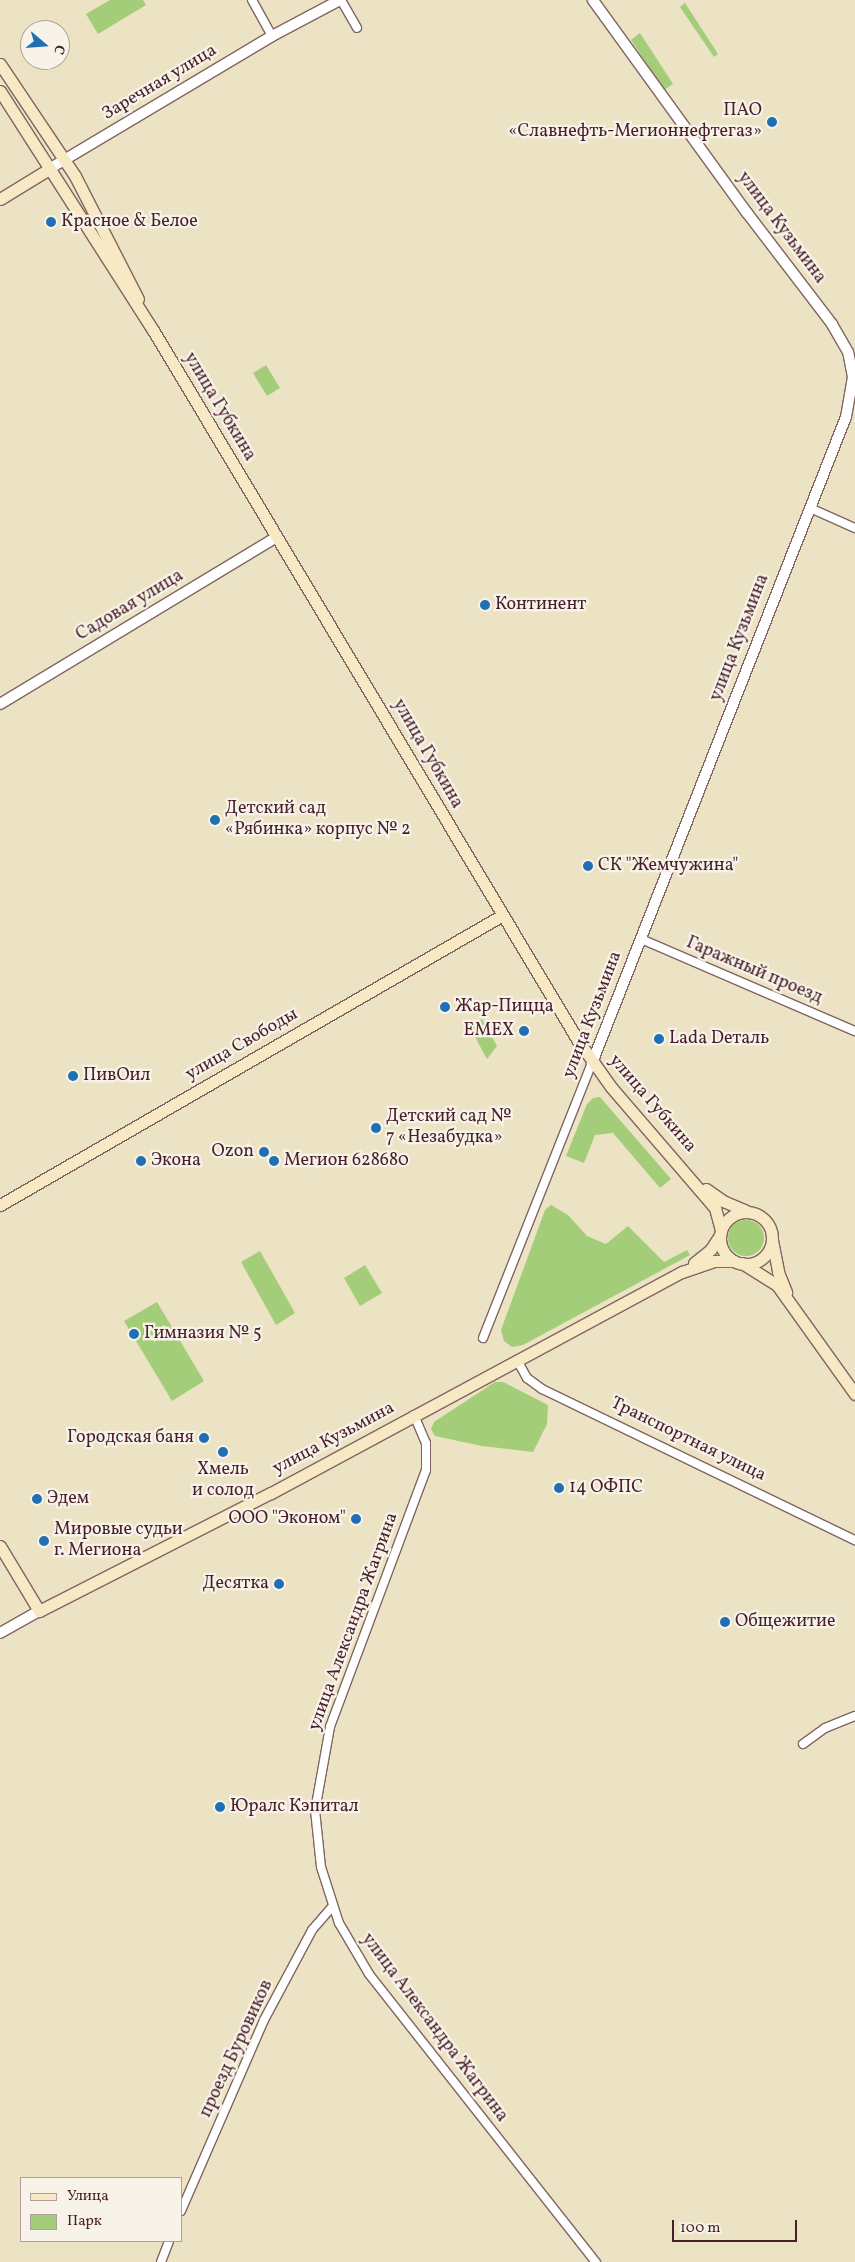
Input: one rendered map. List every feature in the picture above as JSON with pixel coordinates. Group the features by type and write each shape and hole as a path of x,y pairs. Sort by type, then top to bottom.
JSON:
{"main road":[{"name":"улица Губкина","path":"0,64 66,160 153,330"},
{"name":"улица Губкина","path":"0,91 153,330 501,916 592,1063 695,1180"},
{"name":"Заречная улица","path":"0,199 49,170"},
{"name":"улица Свободы","path":"0,1205 501,916"},
{"path":"695,1180 723,1201 765,1220 771,1234 778,1272 789,1300"},
{"path":"695,1180 715,1208 723,1250 738,1262 767,1277 789,1300 855,1394"},
{"path":"682,1272 712,1249 732,1216 750,1212"},
{"path":"682,1272 714,1261 755,1262 766,1254 771,1234"},
{"name":"улица Кузьмина","path":"39,1611 414,1415 682,1272"},
{"path":"0,1546 39,1611"}],"street":[{"path":"252,0 272,36"},
{"path":"341,0 357,28"},
{"name":"Заречная улица","path":"49,170 272,36 341,0"},
{"name":"улица Кузьмина","path":"483,1338 810,508 850,402 853,377 848,352 832,324 747,213 593,0"},
{"path":"810,508 855,528"},
{"name":"Садовая улица","path":"0,704 277,537"},
{"name":"Гаражный проезд","path":"641,939 855,1031"},
{"name":"Транспортная улица","path":"517,1360 527,1378 542,1389 855,1540"},
{"name":"улица Александра Жагрина","path":"414,1415 426,1443 426,1470 342,1689 321,1768 316,1832 332,1906 347,1940 369,1974 596,2262"},
{"name":"улица Кузьмина","path":"0,1633 39,1611"},
{"path":"803,1744 825,1728 855,1716"},
{"name":"проезд Буровиков","path":"182,2209 264,2020 312,1930 332,1906"},
{"path":"161,2262 169,2242"}],"green space":[{"path":"110,0 143,0 146,5 98,34 86,14"},
{"path":"685,3 718,54 714,57 680,7"},
{"path":"640,33 673,84 664,90 631,40"},
{"path":"266,365 280,388 267,396 253,373"},
{"path":"482,1019 497,1046 487,1059 469,1026"},
{"path":"600,1097 671,1179 660,1188 613,1133 595,1135 584,1163 566,1156 587,1104 593,1098"},
{"path":"551,1205 568,1215 587,1236 606,1244 628,1226 664,1262 687,1250 690,1255 523,1345 512,1347 504,1341 501,1330 545,1210"},
{"path":"746,1220 753,1221 759,1225 763,1231 763,1245 759,1251 753,1255 746,1256 739,1255 733,1251 729,1245 728,1238 729,1231 733,1225 739,1221"},
{"path":"260,1251 295,1313 276,1325 241,1262"},
{"path":"365,1265 382,1293 360,1306 344,1278"},
{"path":"157,1302 204,1381 172,1401 124,1321"},
{"path":"495,1382 503,1382 548,1405 547,1424 533,1452 482,1446 435,1436 431,1429 434,1422"}],"place":[{"name":"ПАО «Славнефть-Мегионнефтегаз»","path":"772,122"},
{"name":"Красное & Белое","path":"51,222"},
{"name":"Континент","path":"485,605"},
{"name":"Детский сад «Рябинка» корпус № 2","path":"215,820"},
{"name":"СК \"Жемчужина\"","path":"588,866"},
{"name":"Жар-Пицца","path":"445,1007"},
{"name":"EMEX","path":"524,1031"},
{"name":"Lada Dеталь","path":"659,1039"},
{"name":"ПивОил","path":"73,1076"},
{"name":"Детский сад № 7 «Незабудка»","path":"376,1128"},
{"name":"Ozon","path":"264,1152"},
{"name":"Экона","path":"141,1161"},
{"name":"Мегион 628680","path":"274,1161"},
{"name":"Гимназия № 5","path":"134,1334"},
{"name":"Городская баня","path":"204,1438"},
{"name":"Хмель и солод","path":"223,1452"},
{"name":"14 ОФПС","path":"559,1488"},
{"name":"Эдем","path":"37,1499"},
{"name":"ООО \"Эконом\"","path":"356,1519"},
{"name":"Мировые судьи г. Мегиона","path":"44,1541"},
{"name":"Десятка","path":"279,1584"},
{"name":"Общежитие","path":"725,1622"},
{"name":"Юралс Кэпитал","path":"220,1807"}]}
